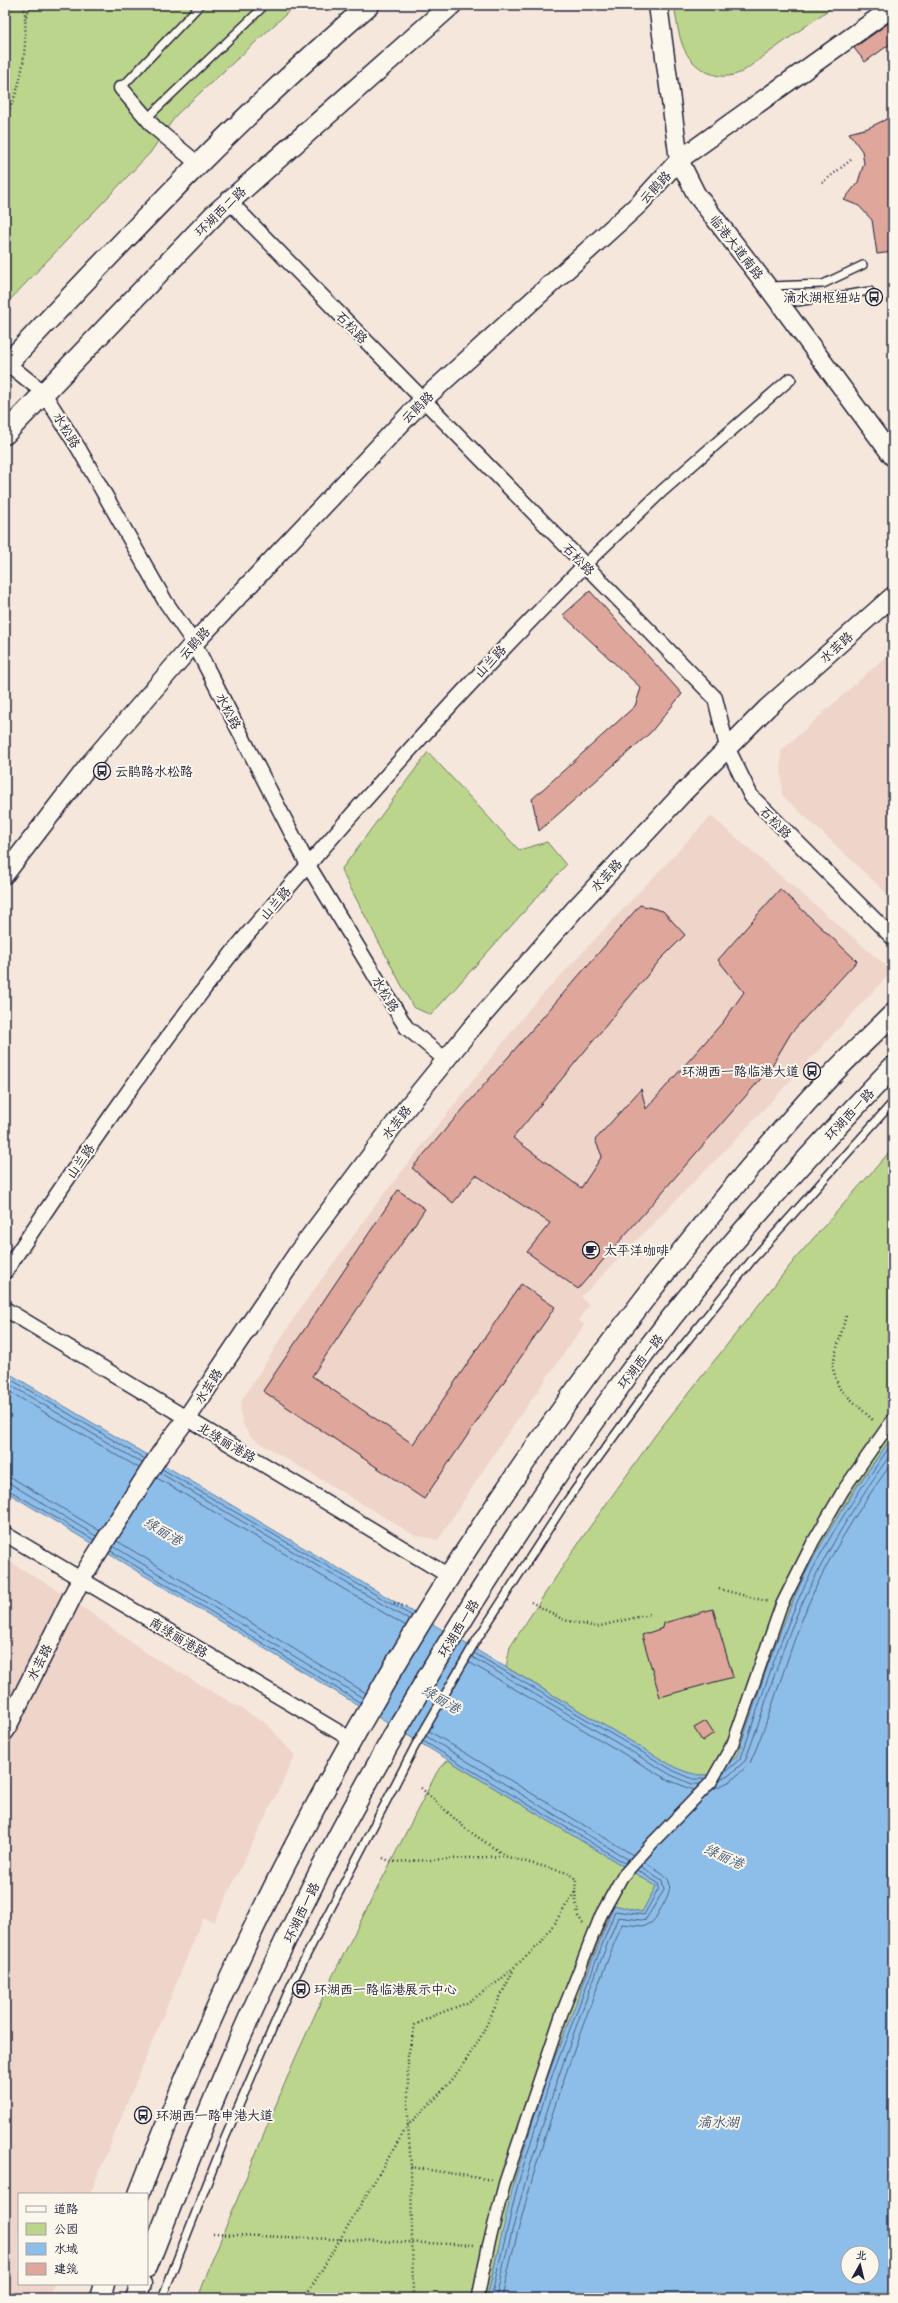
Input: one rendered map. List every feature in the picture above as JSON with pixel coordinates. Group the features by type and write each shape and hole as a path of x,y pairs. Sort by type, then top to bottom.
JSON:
{"main road":[{"path":"6,365 197,164 328,40 369,5"},
{"name":"环湖西二路","path":"5,434 229,201 451,5"},
{"path":"138,2193 165,2123 247,1939 352,1740 425,1613 537,1442 605,1350 705,1221 825,1082 893,1014"},
{"name":"环湖西一路","path":"148,2264 191,2154 262,1991 324,1865 395,1734 455,1632 545,1492 629,1373 734,1241 893,1067"},
{"path":"100,2298 104,2285"},
{"path":"136,2298 140,2285"}],"street":[{"name":"临港大道南路","path":"658,5 679,160 696,194 767,286 893,457"},
{"name":"云鹃路","path":"5,874 92,760 194,643 423,400 639,204 679,160 893,7"},
{"path":"121,88 147,118 197,164"},
{"name":"石松路","path":"229,201 715,698 727,747 751,796 893,938"},
{"name":"水松路","path":"6,365 44,392 79,449 165,601 194,643 308,865 406,1027 446,1060"},
{"path":"585,565 674,481 790,379"},
{"name":"山兰路","path":"5,1272 68,1177 148,1064 230,956 415,741 502,648 585,565"},
{"name":"水芸路","path":"5,1731 81,1579 160,1454 187,1418 299,1251 446,1060 574,910 727,747 767,708 893,596"},
{"name":"北绿丽港路","path":"5,1308 449,1576"},
{"path":"478,2298 488,2247 505,2182 562,2013 601,1915 622,1877 711,1782 733,1743 782,1606 813,1542 844,1489 893,1419"},
{"name":"南绿丽港路","path":"5,1534 352,1740"}],"lane":[{"path":"121,88 200,5"},
{"path":"147,118 260,10 261,5"},
{"path":"767,286 823,284 863,265"},
{"path":"767,286 797,302 870,292"},
{"path":"162,2298 225,2138 292,1983 415,1746 474,1644 564,1505 652,1384 752,1260 893,1102"}],"path":[{"path":"5,115 10,108 21,74 26,17 24,5"},
{"path":"26,17 31,5"},
{"path":"822,183 852,159"},
{"path":"846,1316 832,1366 839,1388 884,1431"},
{"path":"719,1589 782,1606"},
{"path":"531,1602 564,1620 596,1627 650,1614"},
{"path":"421,1788 466,1829 504,1856"},
{"path":"383,1858 392,1862 504,1856 568,1873 576,1879 575,1892 578,1916 592,1937"},
{"path":"413,2298 411,2167 408,2125 408,2056 415,2025 434,2015 467,2003 499,1981 541,1943 575,1892"},
{"path":"305,2298 408,2125 436,2098 460,2070 478,2042 514,1968"},
{"path":"411,2167 505,2182"},
{"path":"213,2234 338,2241 411,2242 488,2247"}],"shaded area":[{"path":"893,650 893,899 782,795 781,751"},
{"path":"711,816 892,971 738,1137 581,1297 589,1305 578,1320 584,1325 501,1443 438,1540 414,1535 250,1436 243,1424 240,1411 242,1400 298,1312 374,1207 530,1008"},
{"path":"5,1559 67,1596 145,1652 267,1724 295,1756 214,1922 203,1918 90,2193 18,2193 18,2285 54,2285 48,2298 5,2298"}],"green space":[{"path":"5,5 296,5 177,114 150,153 5,305"},
{"path":"674,5 835,5 742,72 734,75 718,76 699,68 686,53 682,45"},
{"path":"428,752 519,850 547,842 566,865 431,1015 413,1007 341,870"},
{"path":"893,1148 893,1436 853,1491 819,1549 789,1610 737,1756 715,1772 702,1775 686,1772 676,1768 506,1667 510,1647 577,1545 656,1434 796,1258"},
{"path":"448,1760 656,1886 642,1912 613,1905 587,1971 497,2253 487,2298 198,2298 294,2061 333,1975 437,1772"}],"water":[{"name":"滴水湖","path":"5,1371 676,1768 686,1772 702,1775 715,1772 737,1756 775,1646 799,1587 823,1542 849,1499 893,1436 893,2298 487,2298 514,2182 545,2083 614,1905 642,1912 656,1886 5,1491"}],"building":[{"path":"893,20 893,42 865,62 854,48"},
{"path":"893,116 893,252 877,254 872,220 859,206 844,200 858,182 864,163 862,151 849,133 868,128"},
{"path":"590,591 682,694 650,733 539,831 532,799 635,706 641,688 563,615"},
{"path":"780,889 857,961 791,1033 771,1067 578,1289 527,1252 550,1223 476,1175 453,1203 412,1168 640,905 663,911 685,935 660,960 513,1138 581,1188 602,1156 595,1140 641,1089 646,1109 723,1022 744,992 718,960"},
{"path":"398,1190 425,1209 312,1376 413,1444 521,1284 555,1307 424,1499 263,1391"},
{"path":"713,1609 733,1677 660,1697 642,1635 663,1628 664,1623"},
{"path":"706,1721 714,1733 702,1741 694,1728"}],"place":[{"name":"滴水湖枢纽站","path":"874,297"},
{"name":"云鹃路水松路","path":"102,771"},
{"name":"环湖西一路临港大道","path":"812,1071"},
{"name":"太平洋咖啡","path":"591,1250"},
{"name":"环湖西一路临港展示中心","path":"301,1989"},
{"name":"环湖西一路申港大道","path":"143,2115"}],"water label":[{"name":"绿丽港","path":"163,1531"},
{"name":"绿丽港","path":"441,1699"},
{"name":"绿丽港","path":"724,1856"}]}
